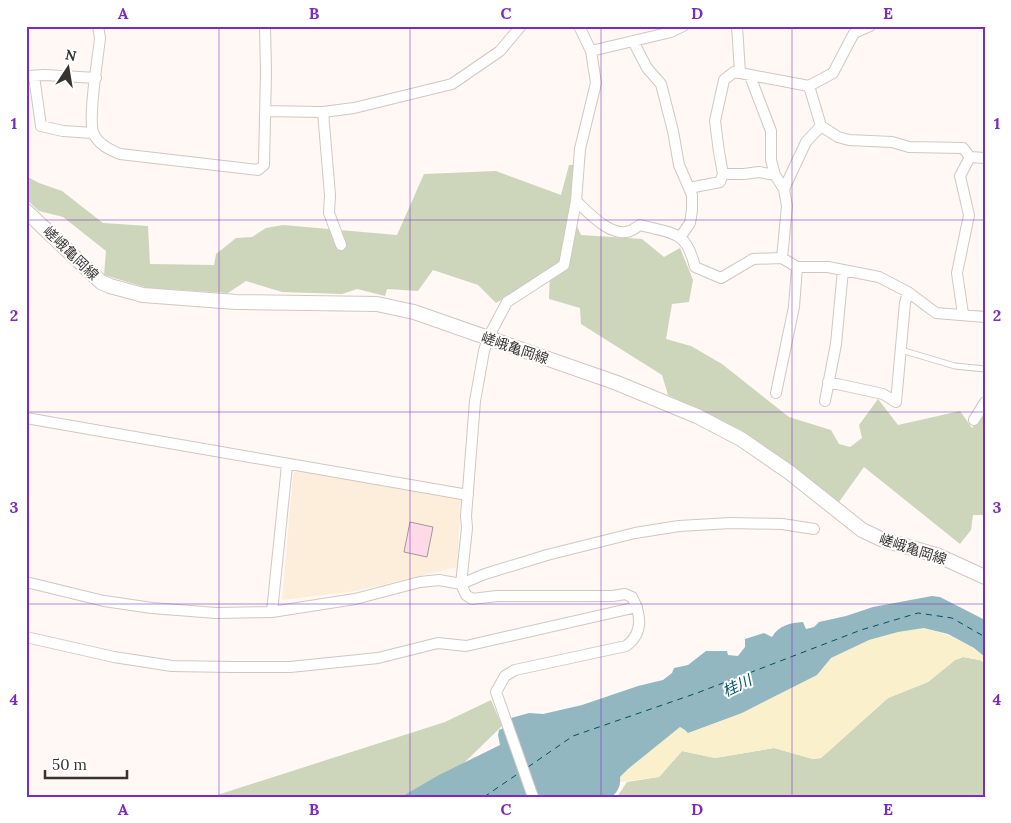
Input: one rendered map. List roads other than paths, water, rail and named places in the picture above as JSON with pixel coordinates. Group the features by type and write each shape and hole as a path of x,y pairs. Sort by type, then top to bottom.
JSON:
{"main road":[{"name":"嵯峨亀岡線","path":"26,211 101,282 110,286 143,295 236,302 377,304 414,312 617,383 697,416 741,439 789,472 862,530 881,540 939,556 985,577"}],"street":[{"path":"98,26 100,38 92,116 93,133 100,142 109,150 120,154 258,170 264,165 266,111 265,26"},
{"path":"266,111 323,112 377,103 452,84 500,51 521,26"},
{"path":"533,797 500,707 496,692 500,683 505,676 515,670 626,646 637,635 640,622 637,607 632,597 625,594 613,596 497,596 472,599 466,596 461,584 468,528 466,516 475,401 488,338 507,302 564,265 576,201 580,149 596,83 591,51 579,26"},
{"path":"737,26 745,74 771,131 771,160 775,175 784,189 786,206 782,258"},
{"path":"688,188 720,182 723,174 716,121 724,80 734,72 809,86 833,72 854,33 870,26"},
{"path":"591,51 671,32 680,27"},
{"path":"633,41 647,68 661,84 680,165 692,195 690,223 681,236"},
{"path":"93,133 64,131 40,126 30,76 96,78"},
{"path":"809,86 821,126 838,137 849,140 892,142 909,147 963,148 970,157 985,158"},
{"path":"323,112 330,195 329,213 341,244"},
{"path":"784,189 806,142 821,126"},
{"path":"963,314 957,273 969,216 960,176 970,157"},
{"path":"723,174 759,172 775,175"},
{"path":"576,201 600,223 614,230 629,232 640,225 681,236 689,246 695,267 721,278 753,260 782,258 797,267 828,267 880,276 908,292 936,313 985,317"},
{"path":"776,393 794,308 797,267"},
{"path":"825,401 836,344 843,270"},
{"path":"828,382 883,394 896,402 908,292"},
{"path":"974,420 985,402"},
{"path":"26,418 287,465 468,495"},
{"path":"272,612 287,465"},
{"path":"26,582 104,601 152,608 216,613 272,612 354,599 420,582 439,580 461,584 484,574 547,555 635,533 679,526 731,523 782,524 814,529"},
{"path":"26,637 114,658 172,666 290,667 378,658 438,643 466,646 637,607"}],"lane":[{"path":"901,350 955,366 985,369"}],"water":[{"name":"桂川","path":"932,596 940,597 985,620 985,657 974,648 948,634 924,628 898,632 869,640 831,658 817,675 742,713 688,733 680,727 620,777 619,788 612,797 401,797 439,775 500,745 499,730 511,725 511,718 529,713 543,714 582,705 638,686 663,680 672,673 674,668 688,665 706,651 727,651 728,655 738,656 745,647 745,639 764,633 772,637 781,627 789,624 803,622 806,629 814,627 819,622 873,607"}]}
